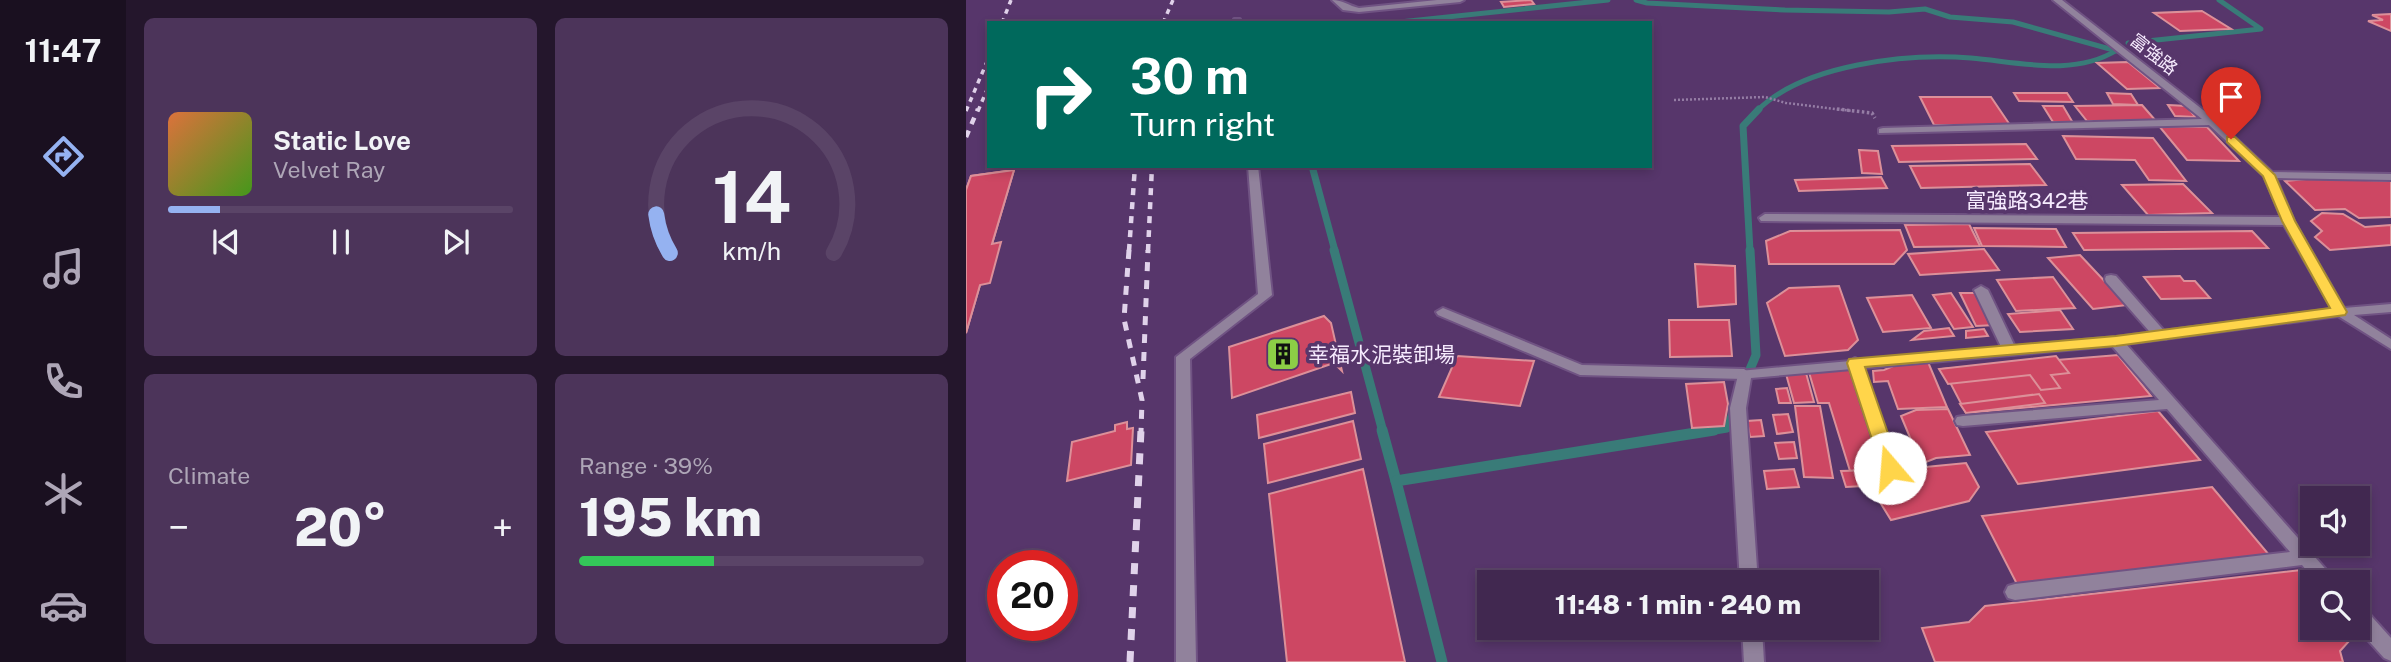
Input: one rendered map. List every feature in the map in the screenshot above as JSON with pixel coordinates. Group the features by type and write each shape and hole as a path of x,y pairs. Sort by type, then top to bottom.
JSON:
{"street":[{"path":"1336,0 1346,8 1383,8 1460,0"},
{"name":"富強路","path":"2057,0 2212,122 2269,175 2288,221 2340,312"},
{"path":"1883,131 2212,122"},
{"path":"1186,662 1183,357 1265,295 1253,168"},
{"path":"2269,175 2391,177"},
{"name":"富強路342巷","path":"1765,218 2288,221"},
{"path":"2111,279 2161,336"},
{"path":"1981,290 2011,351"},
{"path":"1443,312 1580,370 1744,374 2116,341 2340,312 2391,308"},
{"path":"2340,312 2391,345"},
{"path":"2116,341 2318,570"},
{"path":"1855,363 1890,468"},
{"path":"1744,374 1738,408 1748,570"},
{"path":"1963,421 2171,404"},
{"path":"2015,592 2306,557"},
{"path":"2370,629 2391,652"},
{"path":"1753,640 1755,662"}],"path":[{"path":"1674,100 1765,96 1786,103 1872,113 1883,131"}],"building":[{"path":"1531,0 1534,4 1504,7 1501,2"},
{"path":"2202,11 2231,29 2180,31 2154,13"},
{"path":"2391,14 2391,31 2368,21 2383,20 2372,15"},
{"path":"2128,62 2160,88 2127,89 2097,63"},
{"path":"2014,93 2067,93 2073,102 2019,101"},
{"path":"2107,93 2131,94 2138,105 2113,104"},
{"path":"1920,97 1991,97 2010,125 1934,125"},
{"path":"2142,105 2156,121 2087,121 2075,106"},
{"path":"2168,105 2187,106 2195,117 2175,116"},
{"path":"2043,106 2063,106 2073,123 2053,122"},
{"path":"2159,126 2207,127 2239,161 2187,160"},
{"path":"2063,136 2153,138 2186,181 2149,180 2135,160 2076,159"},
{"path":"2026,144 2037,159 1899,162 1892,146"},
{"path":"1859,150 1878,151 1882,174 1862,173"},
{"path":"2030,164 2046,185 1921,188 1910,166"},
{"path":"1014,170 966,333 966,190 971,176"},
{"path":"1014,170 992,244 1001,242 990,283 980,285 966,333 966,190 971,176"},
{"path":"1881,177 1887,188 1799,191 1795,180"},
{"path":"2316,178 2391,181 2391,217 2359,218 2345,209 2315,210 2285,181"},
{"path":"2183,184 2212,213 2148,215 2122,185"},
{"path":"2322,213 2343,214 2365,227 2391,225 2391,245 2330,250 2315,237 2322,231 2311,221"},
{"path":"1969,224 1980,246 1914,247 1905,225"},
{"path":"1974,228 2056,229 2066,247 1982,246"},
{"path":"1900,230 1907,250 1894,264 1769,264 1766,241 1790,231"},
{"path":"2252,231 2268,248 2084,250 2073,233"},
{"path":"1984,249 1999,270 1920,275 1908,254"},
{"path":"2080,255 2127,305 2093,309 2048,258"},
{"path":"1695,264 1735,266 1736,304 1698,307"},
{"path":"2180,276 2184,281 2195,281 2210,298 2161,299 2144,277"},
{"path":"2053,277 2075,308 2016,311 1997,280"},
{"path":"1839,286 1858,340 1848,350 1785,356 1767,303 1789,288"},
{"path":"1951,293 1973,327 1954,329 1933,295"},
{"path":"1960,293 1979,293 1995,325 1976,326"},
{"path":"1912,295 1931,328 1883,332 1867,298"},
{"path":"2060,310 2073,329 2020,332 2008,314"},
{"name":"幸福水泥裝卸場","path":"1324,316 1331,323 1342,371 1334,363 1232,398 1229,347"},
{"path":"1669,320 1729,320 1732,356 1670,357"},
{"path":"1949,328 1954,336 1912,340 1924,331"},
{"path":"1984,329 1988,336 1966,338 1966,331"},
{"path":"2118,355 2151,396 1966,413 1943,369"},
{"path":"1457,356 1534,361 1520,406 1439,397"},
{"path":"2056,356 2069,373 2051,375 2060,388 2041,390 2030,375 1948,384 1939,369"},
{"path":"1928,362 1947,407 1898,409 1888,381 1874,382 1873,371 1898,364"},
{"path":"1854,367 1890,468 1850,471 1829,403 1818,403 1808,369"},
{"path":"1806,373 1814,402 1794,403 1786,374"},
{"path":"1724,382 1728,404 1724,426 1692,428 1686,384"},
{"path":"1787,388 1791,403 1779,403 1776,389"},
{"path":"1351,392 1355,413 1259,438 1257,415"},
{"path":"2039,394 2045,403 1966,413 1960,404"},
{"path":"1795,406 1820,406 1833,478 1804,477"},
{"path":"1948,409 1970,455 1936,458 1921,464 1901,416 1916,410"},
{"path":"2158,411 2200,460 2018,484 1986,432"},
{"path":"1788,414 1793,432 1777,434 1773,415"},
{"path":"1761,420 1764,436 1750,437 1747,421"},
{"path":"1353,421 1361,459 1268,483 1264,444"},
{"path":"1127,422 1127,429 1133,428 1131,465 1067,481 1072,442 1115,431 1115,425"},
{"path":"1794,442 1797,458 1779,459 1775,443"},
{"path":"1966,463 1979,487 1969,501 1891,520 1873,491 1905,469"},
{"path":"1363,469 1405,662 1287,662 1269,494"},
{"path":"1794,469 1799,487 1767,489 1764,471"},
{"path":"1876,470 1881,485 1846,487 1841,471"},
{"path":"2212,487 2270,556 2019,588 1982,516"},
{"path":"2300,570 2300,640 2350,640 2340,651 2343,662 1935,662 1922,628 1969,622 1985,606"}],"waterway":[{"path":"1409,21 1608,0"},
{"path":"1636,0 1647,3 1785,10 1889,12 1925,9 1950,17 2013,22 2116,51"},
{"path":"2128,43 2261,29 2219,0"},
{"path":"1757,111 1777,95 1801,82 1858,65 1888,60 1946,57 2045,66 2064,65 2083,63 2116,51"},
{"path":"1750,251 1743,126 1757,111"},
{"path":"1313,168 1335,251"},
{"path":"1334,250 1383,432"},
{"path":"1746,379 1756,355 1750,250"},
{"path":"1703,432 1727,428 1735,409"},
{"path":"1382,430 1396,481"},
{"path":"1396,481 1714,430"},
{"path":"1396,481 1442,662"}],"railway":[{"path":"1003,21 1011,0"},
{"path":"1164,21 1173,0"},
{"path":"966,111 987,62"},
{"path":"978,111 987,90"},
{"path":"966,137 978,109"},
{"path":"1129,251 1135,168"},
{"path":"1148,251 1152,168"},
{"path":"1129,250 1124,319 1142,400 1141,432"},
{"path":"1143,379 1148,250"},
{"path":"1130,662 1141,430"}],"place":[{"name":"幸福水泥裝卸場","path":"1283,354"}],"route":[{"path":"1890,468 1855,363 2116,341 2340,312 2288,221 2269,175 2231,139"}]}
